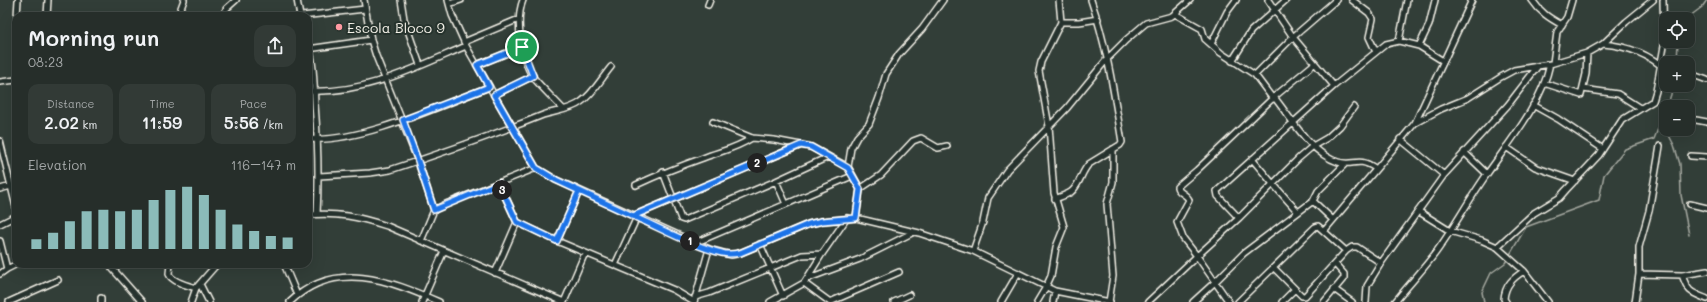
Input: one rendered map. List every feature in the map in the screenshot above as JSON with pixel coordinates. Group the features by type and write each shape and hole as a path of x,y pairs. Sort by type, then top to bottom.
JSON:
{"street":[{"path":"17,12 18,0"},
{"path":"47,12 48,0"},
{"path":"180,12 184,0"},
{"path":"225,12 236,0"},
{"path":"297,0 300,12"},
{"path":"364,0 371,40 403,120 434,210 421,241"},
{"path":"401,0 404,19 420,66"},
{"path":"461,0 449,2 465,44 536,168 556,180 635,217 709,249 731,255 740,253 809,224 856,218 914,232 973,251 1055,291 1110,302 1113,276 1107,204 1113,182 1113,149"},
{"path":"523,0 519,19 522,47 533,76 563,108"},
{"path":"708,5 710,0"},
{"path":"848,168 851,148 857,137 869,124 886,74 899,54 922,29 943,0"},
{"path":"1037,302 1051,276 1056,247 1064,227 1055,198 1049,126 1039,71 1041,62 1055,37 1061,22 1059,0"},
{"path":"1055,198 1070,193 1089,164 1120,146 1122,142 1107,59 1098,20 1091,0"},
{"path":"973,251 983,222 988,198 1007,170 1067,108 1107,59 1146,23 1175,14 1190,0"},
{"path":"1211,44 1227,12 1236,0"},
{"path":"1268,0 1293,37 1314,64 1334,86"},
{"path":"1232,61 1251,31 1286,0"},
{"path":"1255,75 1293,37 1336,0"},
{"path":"1352,0 1369,13 1373,19 1370,37 1376,52"},
{"path":"1399,42 1407,0"},
{"path":"1419,46 1429,25 1435,0"},
{"path":"1324,231 1375,168 1415,123 1472,0"},
{"path":"1532,0 1538,9 1562,25"},
{"path":"1395,302 1430,261 1533,105 1552,63 1557,32 1567,17 1572,0"},
{"path":"1415,123 1468,98 1501,76 1514,70 1552,63 1587,53 1603,44 1626,22 1653,0"},
{"path":"1661,56 1664,40 1662,0"},
{"path":"312,15 365,9"},
{"path":"1175,14 1202,28 1206,39 1211,44 1232,61 1255,75 1312,146 1324,156 1345,164 1364,162 1375,168"},
{"path":"314,91 350,89 386,80 420,66 519,19"},
{"path":"1061,22 1098,20"},
{"path":"312,49 371,40"},
{"path":"1239,218 1217,193 1217,191 1334,86 1386,44 1399,42 1419,46 1443,61"},
{"path":"1603,44 1614,45 1636,52 1659,64"},
{"path":"477,65 522,47"},
{"path":"1544,83 1579,95 1582,94 1586,74 1587,53"},
{"path":"1230,302 1183,238 1177,222 1189,200 1177,187 1273,98 1314,64"},
{"path":"1366,302 1367,286 1444,175 1508,105 1538,66"},
{"path":"319,176 390,170 513,128 563,108 571,107 584,100 610,68"},
{"path":"1498,247 1534,213 1559,198 1603,149 1619,123 1640,108 1651,103 1655,98 1659,71"},
{"path":"312,74 318,140 319,176 317,214"},
{"path":"494,95 533,76"},
{"path":"1695,76 1707,80"},
{"path":"0,82 12,80"},
{"path":"312,139 318,140 366,132 403,120 489,87"},
{"path":"1583,89 1618,94 1640,108"},
{"path":"1533,105 1558,118 1603,149"},
{"path":"1148,302 1212,240 1239,218 1312,146 1327,138 1340,126 1354,107"},
{"path":"1696,120 1707,122"},
{"path":"712,122 752,138 774,140 811,147 848,168 860,189 856,218"},
{"path":"636,185 662,172 721,153 752,138"},
{"path":"860,189 881,175 912,141 921,138 938,148 947,146"},
{"path":"1400,139 1444,175"},
{"path":"0,141 3,162 12,190"},
{"path":"615,265 635,217 672,198 801,145"},
{"path":"1635,302 1640,274 1639,247 1649,211 1660,146"},
{"path":"1506,147 1535,167 1575,181"},
{"path":"1464,152 1487,174"},
{"path":"662,172 681,219 686,220 776,181 828,156"},
{"path":"1691,156 1707,157"},
{"path":"1252,158 1298,212"},
{"path":"1193,302 1244,253 1313,201 1318,191 1345,164"},
{"path":"434,210 536,168"},
{"path":"695,243 852,176"},
{"path":"776,181 786,204"},
{"path":"499,183 517,222 557,241 674,290 694,302 709,249"},
{"path":"0,189 11,186"},
{"path":"557,241 579,191"},
{"path":"1313,201 1333,220"},
{"path":"1690,204 1707,208"},
{"path":"1418,211 1450,231 1481,240 1498,247 1524,271 1548,302"},
{"path":"312,215 331,214 357,217 387,226 564,302 585,253"},
{"path":"0,224 12,218"},
{"path":"770,302 784,296 804,283 822,254 848,218"},
{"path":"496,273 517,222"},
{"path":"1238,302 1315,227 1318,226 1346,251"},
{"path":"808,278 860,259 914,232"},
{"path":"0,241 7,269"},
{"path":"760,244 784,296"},
{"path":"1274,268 1302,296 1306,296 1346,251 1352,247 1357,247 1381,264"},
{"path":"422,302 444,251"},
{"path":"695,297 709,293 802,255 822,254"},
{"path":"1324,302 1345,276 1335,264"},
{"path":"0,274 12,266"},
{"path":"112,268 142,302"},
{"path":"170,268 170,277 177,281 198,286 208,302"},
{"path":"191,302 198,286 214,268"},
{"path":"286,268 297,295"},
{"path":"1506,302 1504,299 1508,286 1513,278 1524,271"},
{"path":"1640,274 1682,275 1707,271"},
{"path":"804,283 830,302 899,272"},
{"path":"1001,302 1018,273"},
{"path":"1682,275 1690,292 1707,299"},
{"path":"290,302 297,295 314,285 335,278 355,276 379,279 439,302"},
{"path":"9,302 58,280"},
{"path":"1282,302 1295,289"},
{"path":"1334,290 1352,302"},
{"path":"1053,302 1055,291"},
{"path":"894,302 910,295"}],"waterway":[{"path":"1695,12 1702,7 1707,0"},
{"path":"1677,56 1678,48"},
{"path":"1669,100 1672,92"},
{"path":"1484,302 1482,292 1491,273 1505,263 1526,227 1599,200 1604,175 1625,149 1654,139 1659,126"},
{"path":"1669,136 1680,164 1681,195 1689,235"}],"place":[{"name":"Escola Bloco 9","path":"339,27"}],"route":[{"path":"522,47 477,65 489,87 403,120 434,210 499,183 517,222 557,241 579,191 633,216 733,172 801,145 811,147 848,168 860,189 856,218 822,221 809,224 740,253 731,255 722,254 637,218 579,191 546,175 536,168 494,95 533,76 522,47"}]}
